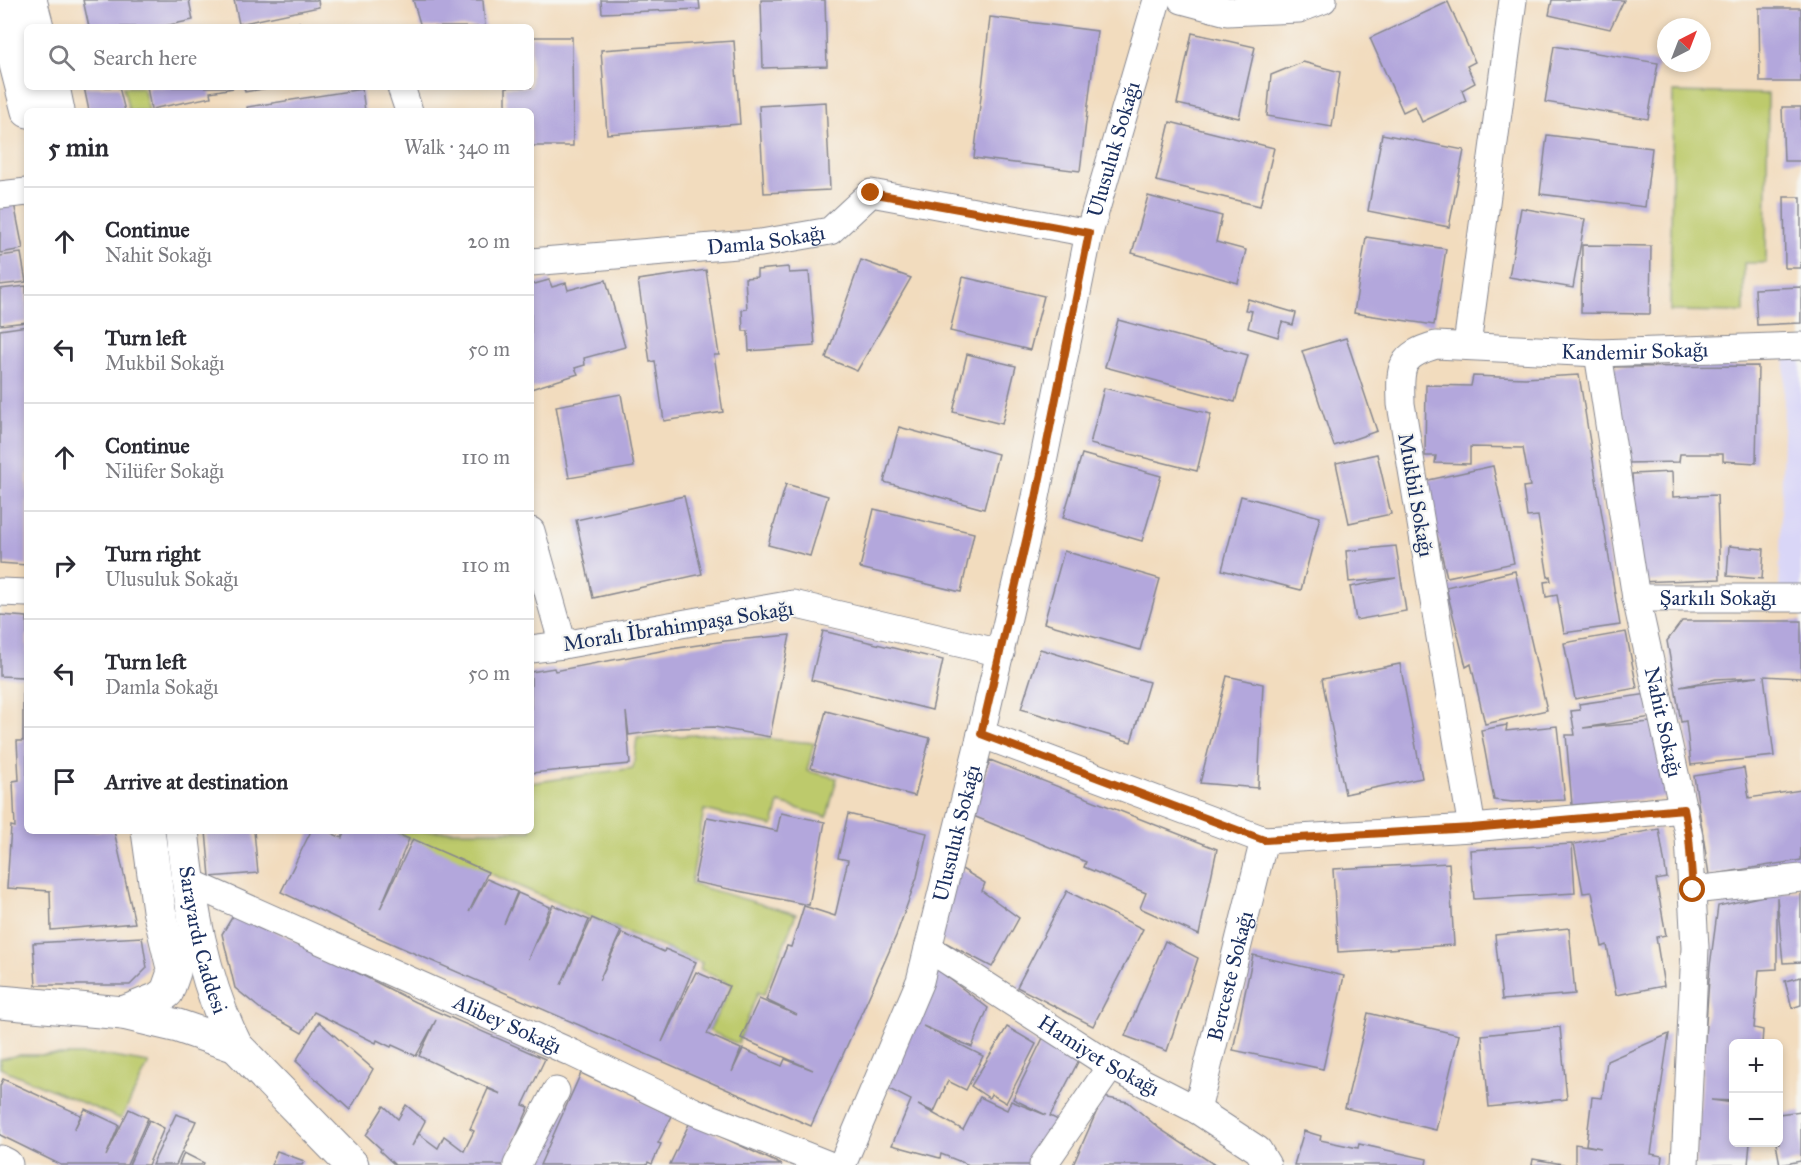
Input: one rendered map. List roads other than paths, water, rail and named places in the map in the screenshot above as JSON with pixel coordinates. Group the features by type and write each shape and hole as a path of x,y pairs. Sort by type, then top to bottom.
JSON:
{"main road":[{"path":"30,0 36,24"},
{"path":"0,2 27,108"},
{"path":"54,90 57,108"},
{"name":"Sarayardı Caddesi","path":"123,1014 158,999 167,992 174,972 159,910 148,834"},
{"name":"Sarayardı Caddesi","path":"182,834 187,881 203,954 226,1027 236,1046 352,1165"},
{"name":"Sarayardı Caddesi","path":"0,1002 123,1014 178,1026 236,1046"},
{"path":"0,1162 6,1165"}],"street":[{"name":"Ulusuluk Sokağı","path":"842,1165 920,981 1001,653 1036,498 1089,233 1157,0"},
{"path":"1182,0 1227,12 1299,9 1323,0"},
{"path":"1467,345 1513,0"},
{"path":"402,90 408,108"},
{"path":"0,195 24,192"},
{"name":"Damla Sokağı","path":"534,262 761,243 830,231 871,193 1089,233"},
{"name":"Mukbil Sokağı","path":"1467,345 1436,345 1420,350 1410,356 1400,373 1401,404 1472,828"},
{"name":"Kandemir Sokağı","path":"1467,345 1598,353 1801,346"},
{"name":"Nahit Sokağı","path":"1598,353 1636,598 1689,837 1695,948 1685,1165"},
{"path":"534,542 563,645"},
{"path":"0,592 24,592"},
{"name":"Şarkılı Sokağı","path":"1636,598 1801,598"},
{"name":"Moralı İbrahimpaşa Sokağı","path":"534,649 793,604 1001,653"},
{"path":"981,734 1264,840 1472,828 1684,809"},
{"name":"Berceste Sokağı","path":"1197,1110 1264,840"},
{"path":"1693,890 1801,878"},
{"name":"Alibey Sokağı","path":"187,881 572,1053 693,1111 829,1165"},
{"name":"Hamiyet Sokağı","path":"928,948 1111,1066 1197,1110 1258,1150 1267,1165"},
{"path":"1043,1165 1111,1066"},
{"path":"517,1165 556,1091"}]}
